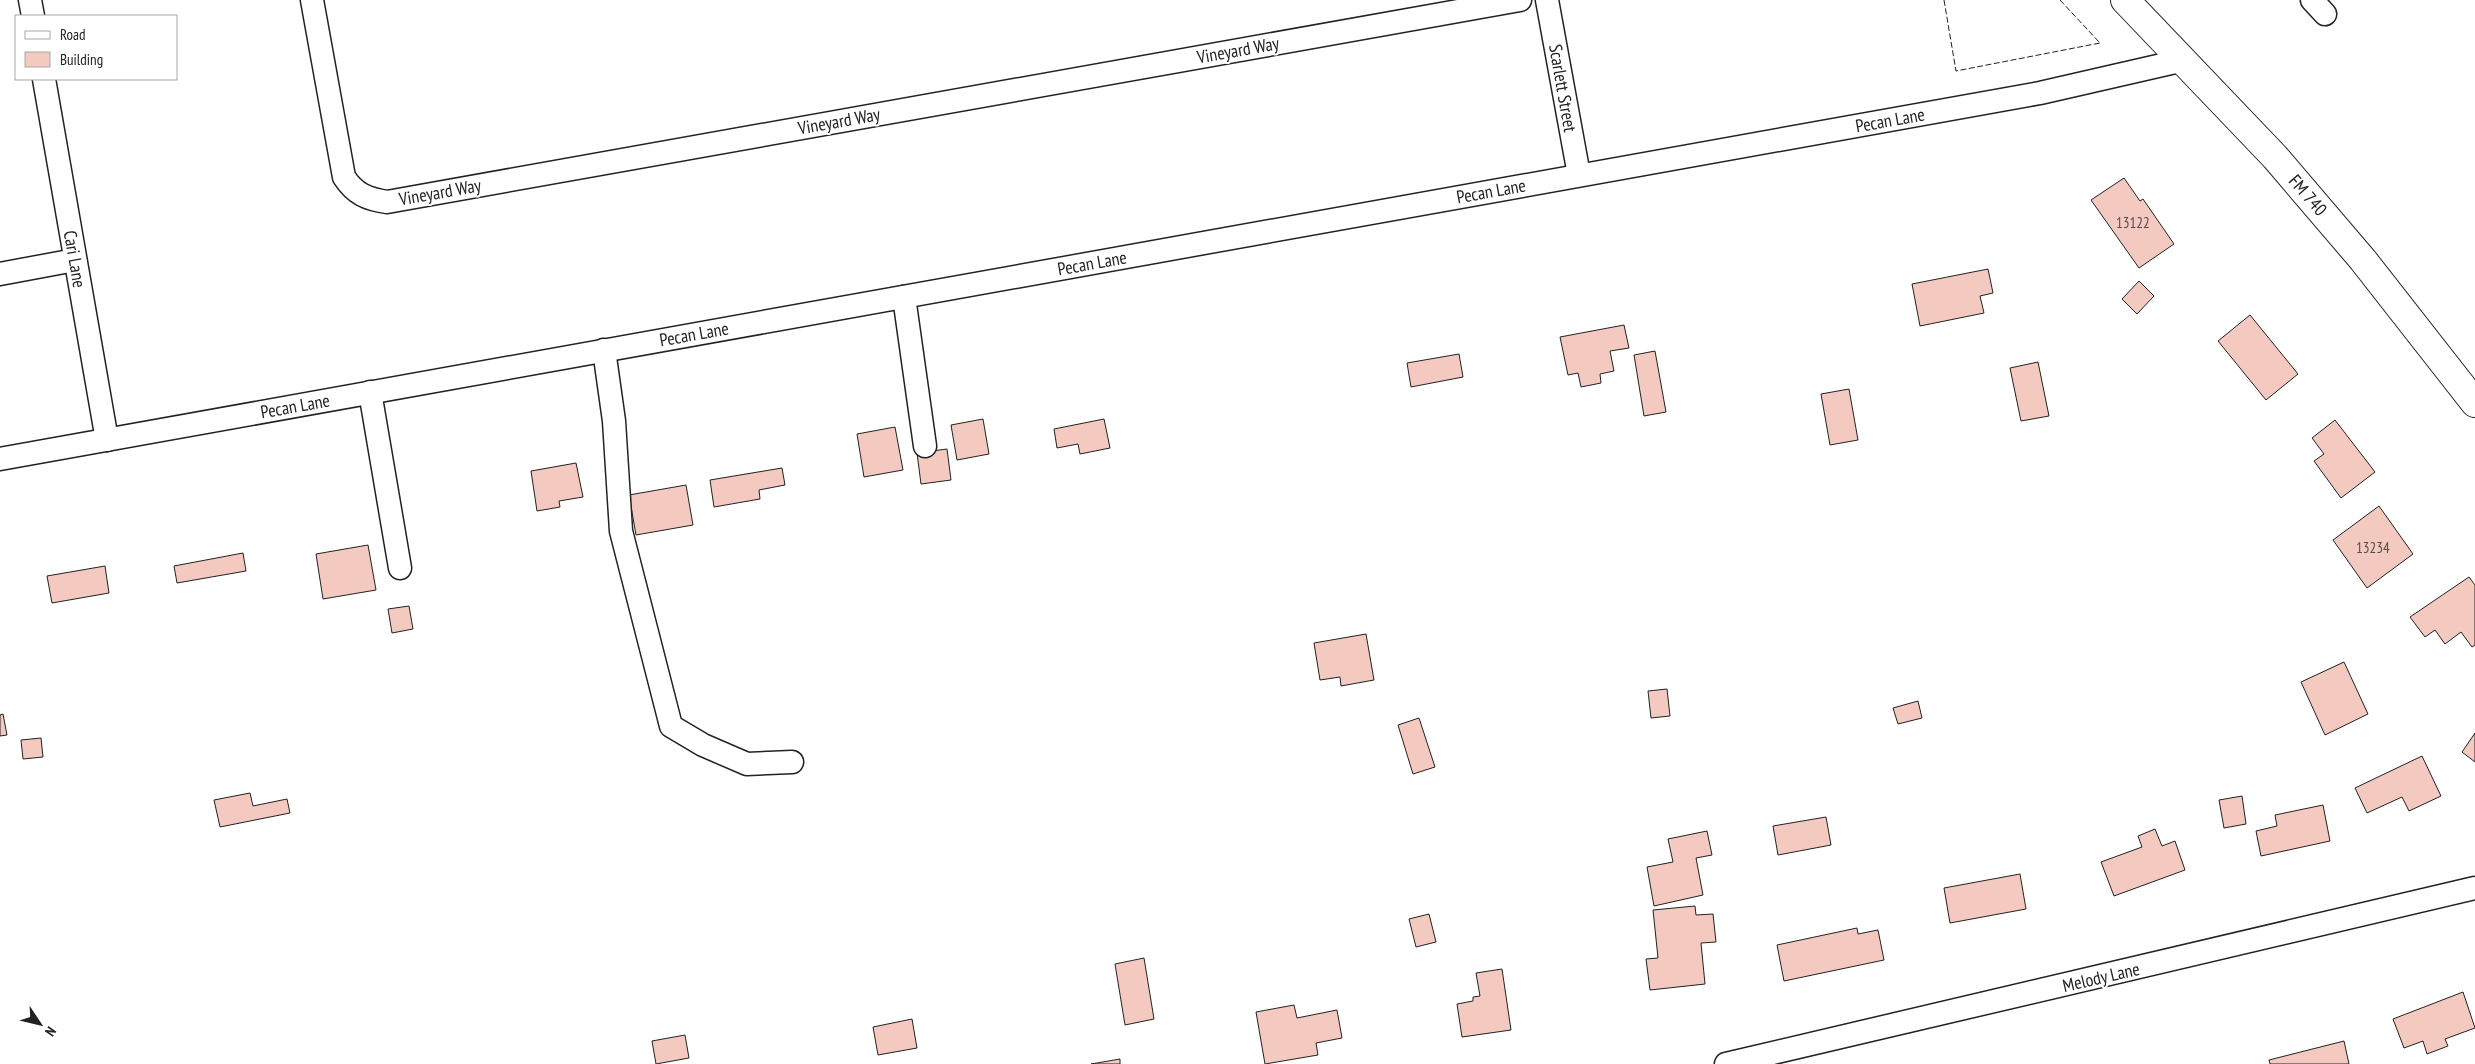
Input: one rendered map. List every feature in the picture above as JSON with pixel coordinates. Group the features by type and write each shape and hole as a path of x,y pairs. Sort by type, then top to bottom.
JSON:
{"main road":[{"name":"FM 740","path":"2125,0 2241,120 2364,260 2475,403"}],"street":[{"path":"30,0 33,15"},
{"name":"Vineyard Way","path":"312,0 344,177 351,188 360,195 372,200 387,202 1520,0"},
{"name":"Scarlett Street","path":"1547,0 1579,175"},
{"name":"Pecan Lane","path":"0,459 2040,92 2184,60"},
{"name":"Cari Lane","path":"44,80 107,440"},
{"path":"0,274 75,260"},
{"path":"904,297 925,446"},
{"path":"604,350 614,422 621,531 671,726 703,745 747,764 792,762"},
{"path":"370,392 400,568"},
{"name":"Melody Lane","path":"1726,1064 2475,888"}],"building":[{"path":"2124,178 2140,201 2143,199 2174,244 2139,268 2091,200"},
{"path":"1988,269 1993,293 1980,296 1984,313 1920,326 1912,284"},
{"path":"2139,281 2154,296 2137,314 2122,299"},
{"path":"2250,315 2298,374 2266,400 2218,341"},
{"path":"1624,325 1629,348 1610,351 1614,371 1600,374 1601,383 1581,387 1578,373 1568,375 1560,337"},
{"path":"1655,351 1666,412 1644,416 1634,355"},
{"path":"1459,354 1463,377 1411,387 1407,363"},
{"path":"2038,362 2049,416 2021,421 2010,368"},
{"path":"1849,389 1858,440 1830,445 1821,394"},
{"path":"983,419 989,454 957,460 951,425"},
{"path":"1104,419 1110,448 1080,454 1078,444 1057,448 1054,429"},
{"path":"2335,420 2375,472 2341,498 2314,461 2324,454 2312,438"},
{"path":"895,427 903,470 864,477 857,434"},
{"path":"947,449 951,480 921,484 917,453"},
{"path":"576,463 583,497 559,501 560,507 537,511 531,471"},
{"path":"782,468 785,485 759,490 760,499 714,507 710,480"},
{"path":"686,485 693,525 636,535 629,495"},
{"path":"2379,506 2413,554 2367,588 2333,540"},
{"path":"368,545 376,590 323,599 316,554"},
{"path":"243,553 246,571 177,583 174,566"},
{"path":"105,566 109,593 52,603 47,576"},
{"path":"2469,577 2475,585 2475,645 2472,647 2461,632 2445,644 2435,630 2425,637 2410,617"},
{"path":"409,606 413,629 392,633 388,609"},
{"path":"1366,634 1374,680 1341,686 1340,677 1320,680 1314,643"},
{"path":"2344,662 2368,714 2325,735 2301,682"},
{"path":"1667,689 1670,716 1651,718 1648,691"},
{"path":"1918,701 1922,718 1898,724 1893,708"},
{"path":"3,714 7,735 0,736 0,715"},
{"path":"1419,718 1435,767 1413,774 1398,725"},
{"path":"2475,733 2475,762 2462,752"},
{"path":"41,738 43,757 23,759 21,740"},
{"path":"2422,756 2441,796 2409,811 2402,797 2367,813 2355,788"},
{"path":"250,793 253,806 287,799 290,813 220,827 214,800"},
{"path":"2242,796 2246,824 2224,828 2219,800"},
{"path":"2323,805 2330,841 2261,856 2256,831 2277,826 2275,815"},
{"path":"1826,817 1831,845 1778,855 1773,826"},
{"path":"2155,829 2162,846 2175,841 2185,870 2114,896 2101,862 2142,847 2138,836"},
{"path":"1707,831 1712,855 1696,858 1703,895 1654,906 1647,867 1673,862 1668,839"},
{"path":"2020,874 2026,909 1950,923 1944,888"},
{"path":"1695,906 1696,915 1713,914 1716,942 1701,943 1705,984 1650,990 1646,959 1658,958 1653,910"},
{"path":"1429,914 1436,942 1416,947 1409,919"},
{"path":"1857,928 1858,934 1878,930 1884,960 1784,981 1777,945"},
{"path":"1144,958 1154,1019 1125,1025 1115,964"},
{"path":"1502,969 1511,1030 1462,1037 1457,1004 1473,1001 1473,997 1480,996 1476,973"},
{"path":"2463,992 2475,1028 2445,1039 2448,1046 2427,1054 2423,1041 2404,1048 2393,1019"},
{"path":"1294,1005 1297,1018 1337,1010 1342,1038 1316,1043 1318,1055 1265,1064 1256,1012"},
{"path":"912,1019 917,1048 878,1055 873,1027"},
{"path":"685,1035 689,1058 656,1064 652,1041"},
{"path":"2344,1041 2349,1064 2270,1064 2269,1060"},
{"path":"1120,1059 1120,1064 1091,1064"}],"fence":[{"path":"1944,0 1956,71 2100,43"},
{"path":"2060,0 2100,43"}]}
